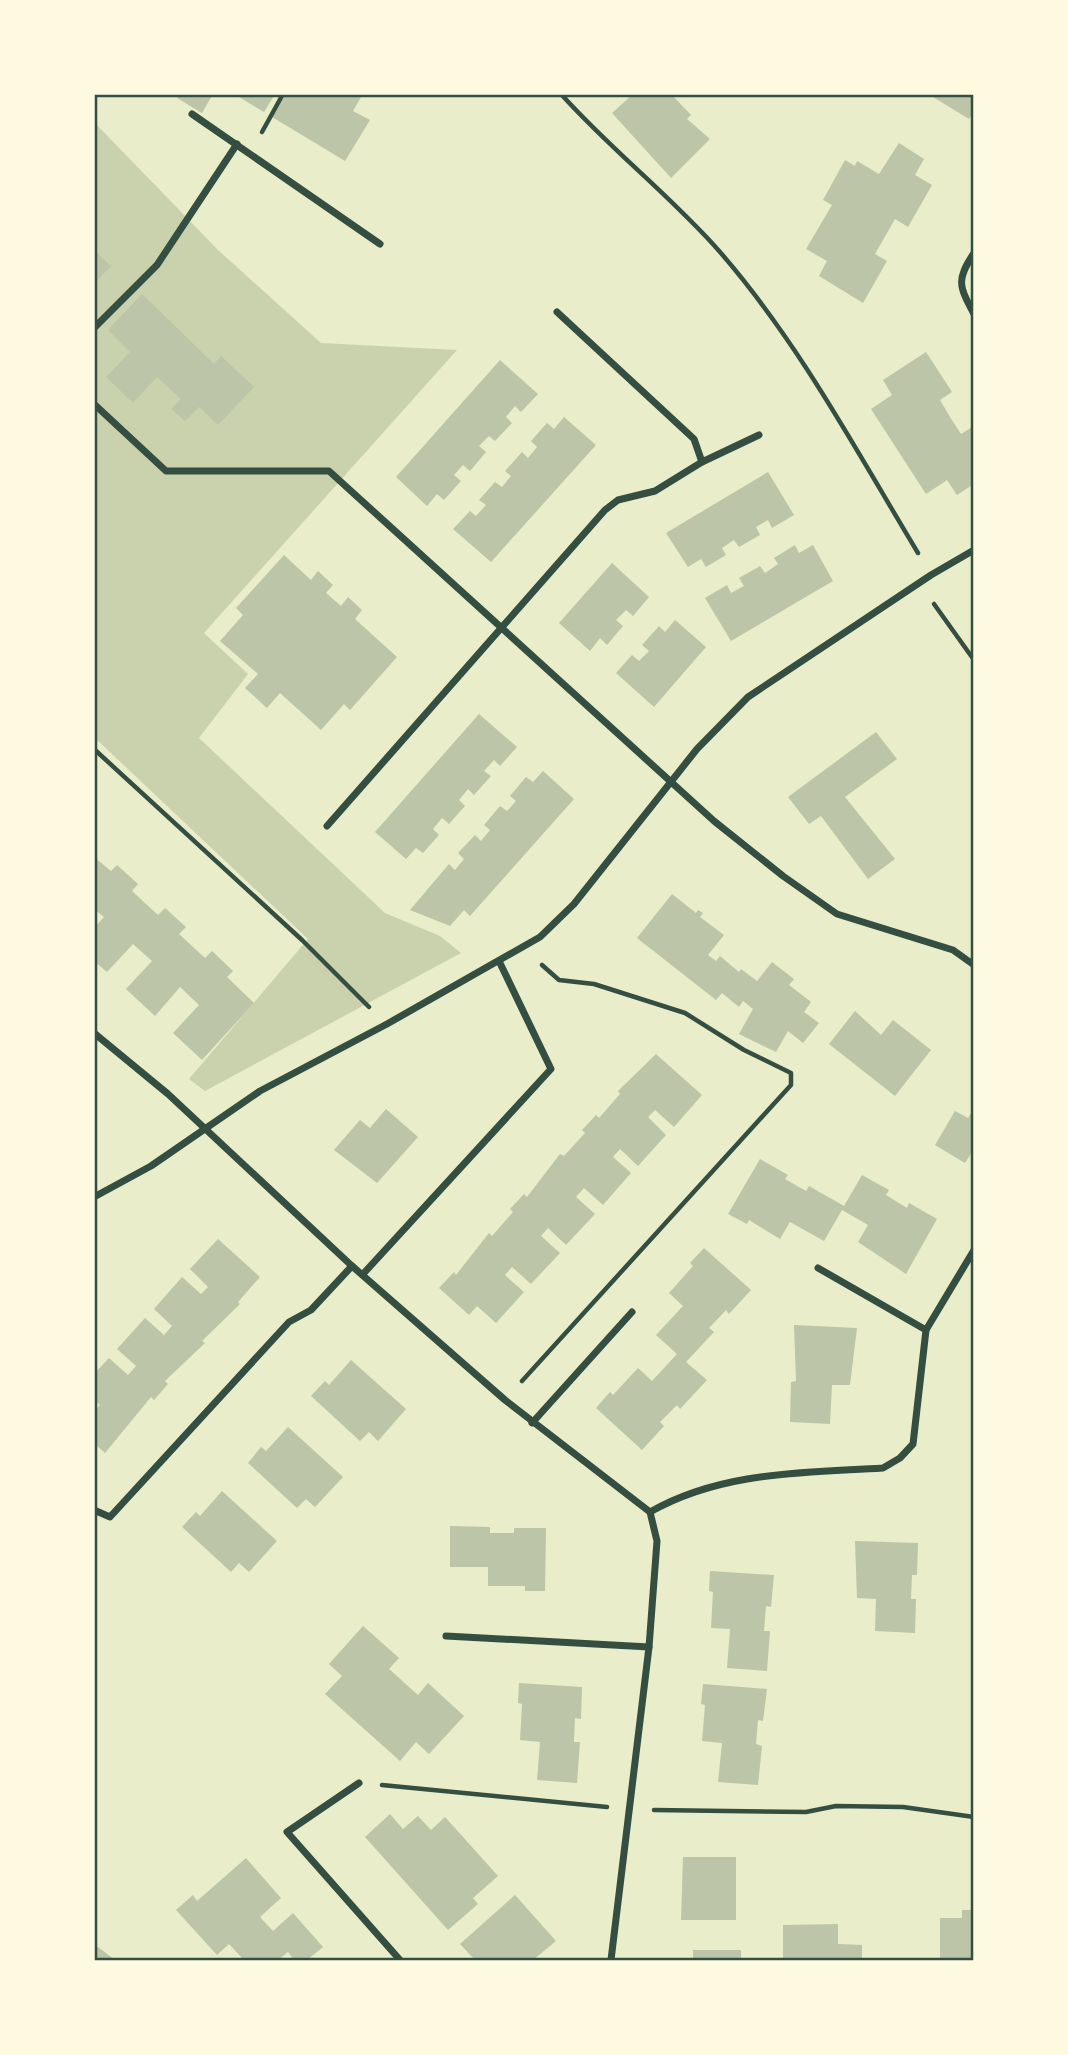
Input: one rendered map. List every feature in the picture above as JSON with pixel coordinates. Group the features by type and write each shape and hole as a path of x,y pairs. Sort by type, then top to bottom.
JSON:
{"street":[{"path":"192,114 380,244"},
{"path":"94,328 157,265 237,145"},
{"path":"974,253 961,272 960,288 974,314"},
{"path":"557,312 694,439 702,462"},
{"path":"94,404 166,471 329,471 672,783 783,876 837,914 954,950 974,965"},
{"path":"327,826 605,510 618,499 655,491 702,462 760,435"},
{"path":"94,1197 151,1166 260,1091 387,1024 540,936 574,904 697,748 748,697 930,575 974,550"},
{"path":"363,1274 551,1069 499,961"},
{"path":"94,1033 505,1400 650,1512 657,1541 649,1647 611,1961"},
{"path":"650,1512 670,1501 717,1483 758,1476 883,1468 900,1458 913,1444 926,1330 974,1251"},
{"path":"94,1510 110,1517 289,1322 311,1310 352,1266"},
{"path":"818,1268 926,1330"},
{"path":"533,1423 632,1312"},
{"path":"446,1636 649,1647"},
{"path":"359,1783 287,1832 400,1961"}],"path":[{"path":"249,154 283,94"},
{"path":"561,95 718,250 762,303 813,376 930,575"},
{"path":"919,584 974,660"},
{"path":"94,749 302,940 387,1024"},
{"path":"505,1400 791,1085 791,1073 744,1050 685,1013 594,985 559,979 522,947"},
{"path":"359,1783 629,1809 806,1812 836,1806 903,1807 974,1817"}],"green space":[{"path":"94,122 218,250 321,343 457,350 204,633 248,674 199,738 385,913 440,936 461,953 205,1091 189,1079 308,939 95,738"}],"building":[{"path":"180,94 213,94 202,113 177,98"},
{"path":"234,94 275,94 264,112"},
{"path":"286,94 361,97 353,111 370,120 345,161 272,117"},
{"path":"633,94 671,94 691,115 687,119 710,139 671,178 612,113"},
{"path":"928,94 974,94 974,112 969,119"},
{"path":"899,143 924,159 915,175 932,185 908,227 895,219 875,254 887,261 863,303 819,276 827,261 806,249 832,205 823,200 845,160 855,166 857,161 879,174"},
{"path":"94,250 111,266 94,284"},
{"path":"142,294 214,364 221,356 254,387 218,425 199,407 185,421 171,409 181,399 157,377 133,403 106,377 130,352 108,330"},
{"path":"926,352 952,392 940,400 961,434 974,426 974,484 957,495 947,480 926,494 871,409 892,395 883,380"},
{"path":"500,360 538,394 521,412 515,406 506,417 512,423 495,441 489,436 479,446 486,452 470,471 463,465 454,475 461,481 444,500 437,494 427,506 396,477"},
{"path":"564,417 596,445 491,562 453,529 470,511 476,516 486,505 479,500 495,482 502,487 511,476 505,471 522,452 528,458 537,447 531,441 547,423 554,429"},
{"path":"768,472 794,515 772,528 768,520 756,527 760,535 739,547 734,540 722,548 726,555 706,567 701,559 688,567 666,533"},
{"path":"795,545 799,553 813,545 833,581 731,641 705,598 727,585 731,593 744,586 739,578 760,566 765,573 778,564 774,558"},
{"path":"284,555 311,580 318,571 333,585 326,593 341,606 348,597 362,610 355,619 397,657 350,710 344,704 321,730 280,693 267,708 245,688 258,674 220,641 243,615 236,608"},
{"path":"612,563 649,597 633,616 626,610 616,620 623,626 607,645 600,638 590,651 559,623"},
{"path":"675,620 706,647 654,707 616,673 632,655 639,661 649,651 642,645 659,626 665,632"},
{"path":"479,714 517,747 500,766 494,760 484,771 491,776 474,795 468,789 459,800 465,806 449,824 442,818 433,829 439,835 423,853 416,848 406,859 375,832"},
{"path":"876,732 897,759 845,797 895,859 868,879 821,816 809,824 788,797"},
{"path":"543,771 574,799 470,916 464,910 450,926 410,910 449,864 455,870 464,859 458,853 475,835 481,841 490,830 484,825 500,806 507,811 516,801 510,796 526,777 533,782"},
{"path":"94,857 111,871 117,865 138,884 132,891 158,915 165,908 186,927 179,934 205,958 212,951 233,971 227,977 254,1003 202,1060 173,1033 199,1005 180,987 155,1016 126,989 152,961 133,944 107,972 94,961 94,928 104,917 94,909"},
{"path":"672,894 696,913 698,910 703,913 700,917 724,935 708,955 716,961 720,956 739,972 741,969 757,981 772,962 794,979 789,985 811,1002 804,1012 819,1023 803,1043 788,1031 776,1052 739,1034 753,1009 743,1001 739,1007 722,993 716,1000 637,938"},
{"path":"855,1011 881,1035 893,1020 931,1050 895,1096 829,1044"},
{"path":"656,1054 702,1095 674,1127 655,1110 648,1117 666,1135 638,1166 620,1149 613,1157 631,1173 603,1205 584,1188 576,1197 595,1214 566,1245 548,1228 541,1236 560,1253 531,1284 512,1267 505,1275 524,1292 496,1323 477,1306 469,1315 439,1288 454,1272 456,1275 489,1233 492,1236 513,1212 510,1209 524,1194 527,1197 560,1154 564,1156 585,1133 582,1130 596,1115 599,1118 620,1094 618,1091"},
{"path":"974,1108 974,1149 965,1163 935,1145 955,1111 968,1118"},
{"path":"386,1109 418,1137 377,1183 334,1150 360,1120 370,1128"},
{"path":"760,1159 788,1175 785,1179 806,1191 809,1186 844,1206 862,1175 889,1190 886,1195 907,1208 909,1203 937,1219 906,1274 858,1242 868,1225 842,1210 824,1241 790,1222 780,1239 749,1220 747,1224 728,1214"},
{"path":"218,1239 260,1277 238,1302 240,1304 202,1341 205,1343 165,1381 168,1384 154,1400 151,1397 105,1453 94,1443 94,1411 100,1405 94,1400 94,1374 109,1358 128,1375 136,1366 117,1349 145,1318 164,1335 172,1326 154,1309 182,1277 201,1294 208,1287 190,1269"},
{"path":"704,1248 751,1290 729,1314 726,1310 709,1328 714,1332 686,1362 707,1380 680,1409 677,1405 660,1422 664,1426 642,1450 596,1408 610,1392 613,1395 638,1368 652,1381 677,1354 656,1335 683,1306 669,1293 693,1266 690,1263"},
{"path":"794,1325 857,1328 850,1385 832,1385 830,1424 790,1422 791,1382 796,1381"},
{"path":"351,1360 406,1409 378,1441 369,1432 360,1441 311,1396 325,1381 329,1385"},
{"path":"288,1427 343,1477 315,1507 306,1499 297,1508 248,1463 261,1447 266,1451"},
{"path":"222,1491 277,1541 249,1572 239,1563 231,1572 182,1527 196,1512 200,1516"},
{"path":"450,1526 490,1527 490,1533 514,1533 514,1528 546,1528 545,1591 525,1591 525,1586 488,1586 488,1567 450,1567"},
{"path":"855,1541 918,1543 917,1575 912,1575 911,1599 916,1599 915,1633 875,1631 876,1599 857,1598"},
{"path":"710,1571 774,1575 771,1607 766,1606 764,1631 770,1631 767,1671 727,1668 730,1629 711,1628 713,1592 709,1591"},
{"path":"363,1626 399,1658 389,1669 418,1695 428,1683 464,1716 429,1754 416,1742 400,1761 325,1694 342,1676 329,1664"},
{"path":"519,1683 582,1687 581,1719 575,1718 574,1742 580,1742 577,1783 537,1780 540,1742 520,1740 522,1704 518,1703"},
{"path":"703,1684 767,1689 763,1721 758,1720 756,1744 762,1746 758,1785 718,1782 722,1743 702,1741 705,1705 701,1704"},
{"path":"390,1814 403,1829 418,1816 431,1830 445,1817 498,1876 473,1898 478,1904 448,1930 365,1837"},
{"path":"683,1857 736,1857 736,1920 681,1920"},
{"path":"246,1858 281,1898 260,1917 273,1931 293,1913 323,1947 307,1960 294,1960 288,1952 278,1960 244,1960 229,1944 217,1955 176,1910 193,1895 197,1901"},
{"path":"515,1895 556,1941 533,1960 475,1960 460,1944"},
{"path":"962,1910 974,1910 974,1960 940,1960 940,1918 962,1918"},
{"path":"838,1924 838,1944 862,1945 862,1960 783,1960 783,1925"},
{"path":"94,1944 115,1960 94,1960"},
{"path":"693,1950 741,1950 741,1960 693,1960"}]}
